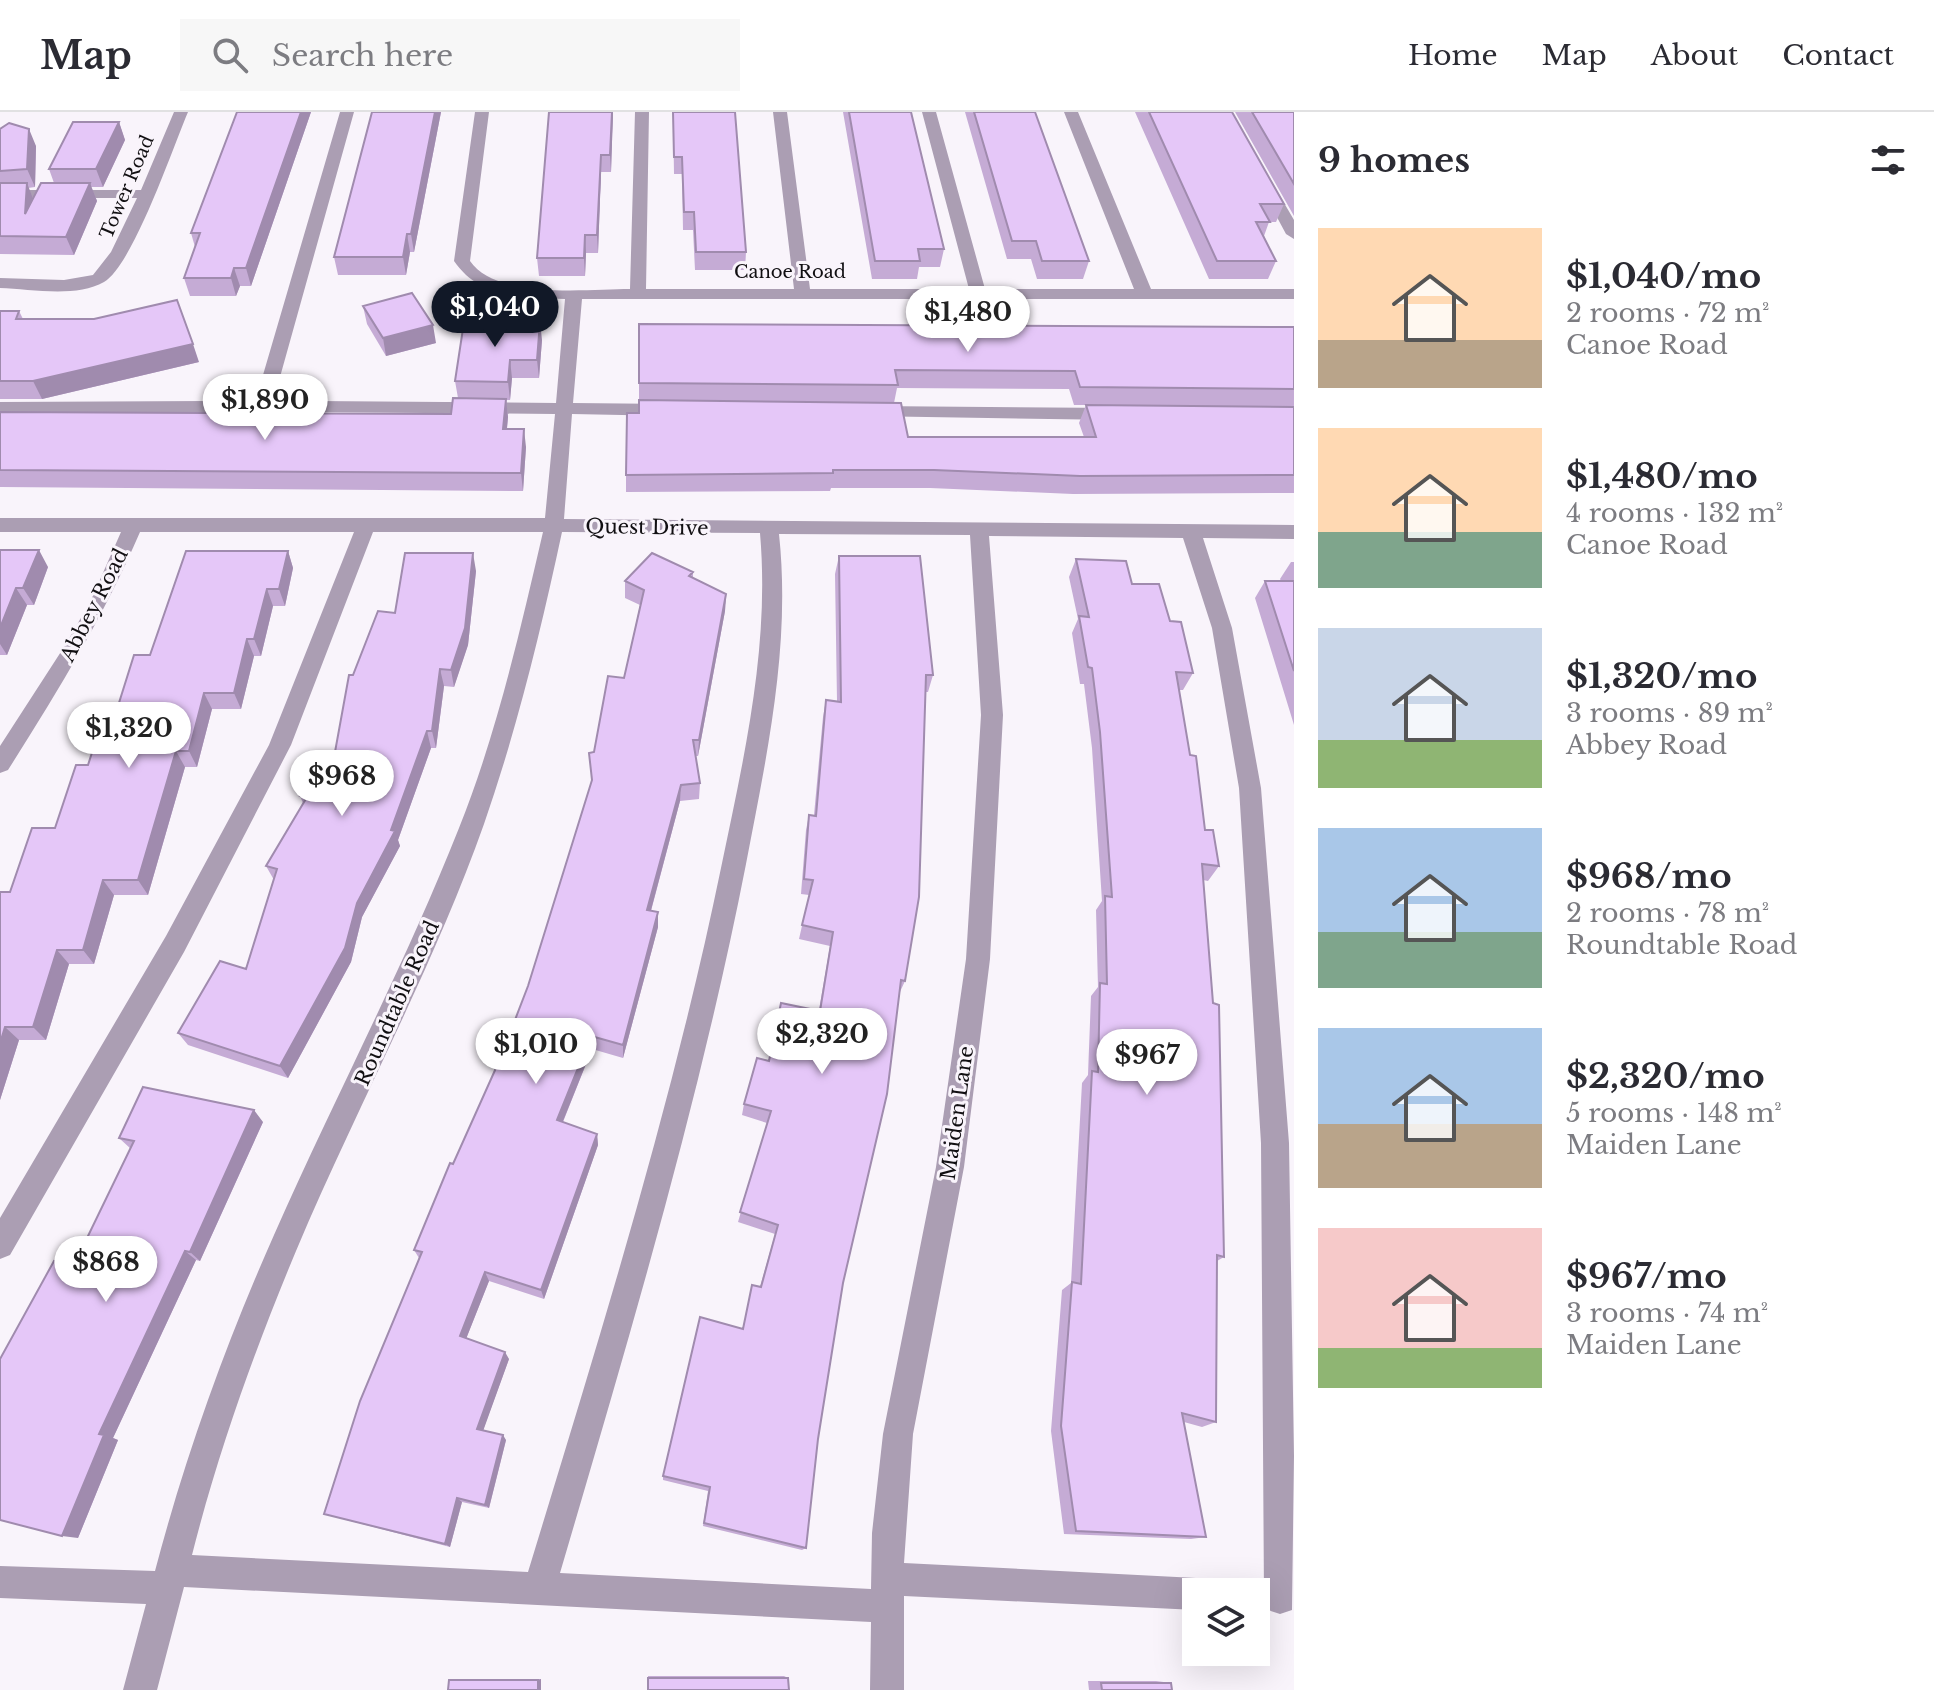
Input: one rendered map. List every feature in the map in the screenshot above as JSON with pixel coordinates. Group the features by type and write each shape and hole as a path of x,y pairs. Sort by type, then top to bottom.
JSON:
{"street":[{"name":"Tower Road","path":"0,283 81,282 105,275 120,253 181,112"},
{"path":"0,408 207,407 247,397 271,377 347,112"},
{"name":"Canoe Road","path":"482,112 462,261 466,270 480,281 500,288 574,294 1294,294"},
{"path":"638,293 642,112"},
{"path":"780,112 802,292"},
{"path":"929,112 978,293"},
{"path":"1071,112 1144,293"},
{"path":"1259,171 1294,234"},
{"path":"0,194 145,194"},
{"name":"Roundtable Road","path":"140,1690 187,1512 236,1366 284,1245 353,1102 472,824 525,654 554,525 574,294"},
{"path":"271,377 278,388 312,406 691,410"},
{"path":"850,412 1135,414"},
{"name":"Quest Drive","path":"0,525 554,525 979,532 1294,532"},
{"name":"Abbey Road","path":"0,764 101,600 133,525"},
{"path":"0,1245 175,944 280,745 366,525"},
{"path":"539,1588 690,1065 723,927 759,732 768,663 774,564 769,528"},
{"name":"Maiden Lane","path":"887,1690 888,1533 898,1434 950,1167 978,959 992,715 979,532"},
{"path":"1191,532 1222,628 1250,788 1275,1143 1277,1598"},
{"path":"0,1582 169,1579 539,1588 1182,1594"}],"building":[{"path":"237,112 301,112 246,268 234,268 231,278 184,278 200,233 191,233"},
{"path":"372,112 435,112 411,234 407,234 403,257 334,257"},
{"path":"549,112 612,112 610,155 601,155 597,235 585,235 584,258 537,258"},
{"path":"673,112 735,112 746,252 696,252 694,212 684,212 682,157 674,157"},
{"path":"849,112 911,112 944,249 918,249 920,261 875,261"},
{"path":"974,112 1035,112 1089,261 1042,261 1036,241 1012,241"},
{"path":"1149,112 1232,112 1284,204 1260,204 1270,222 1256,222 1276,261 1217,261"},
{"path":"1252,112 1294,112 1294,184"},
{"path":"73,122 119,122 96,169 49,169"},
{"path":"9,123 29,129 27,169 0,171 0,129"},
{"path":"0,183 27,183 25,214 41,183 90,183 66,237 0,236"},
{"path":"412,293 433,325 383,338 363,306"},
{"path":"177,300 193,344 33,381 0,381 0,311 19,311 16,319 94,319"},
{"path":"464,322 540,322 537,360 510,360 508,382 455,381"},
{"path":"639,324 1294,327 1294,389 1080,387 1075,371 895,370 898,385 639,383"},
{"path":"453,398 506,399 503,429 524,429 521,473 0,470 0,412 451,414"},
{"path":"639,400 901,403 908,437 1096,437 1086,405 1294,407 1294,475 1080,476 934,470 833,470 833,473 626,475 627,413 639,413"},
{"path":"0,550 39,550 23,588 16,588 0,628"},
{"path":"186,551 288,551 279,589 267,589 254,639 247,639 234,693 204,693 189,751 176,751 138,880 103,880 83,950 57,950 33,1027 5,1027 0,1043 0,892 10,892 32,828 55,828 76,765 88,765 107,706 118,706 134,655 150,655"},
{"path":"405,553 473,553 465,628 451,670 440,669 432,731 427,731 391,830 395,831 357,903 345,948 280,1066 178,1033 220,961 246,969 277,869 266,866 307,797 300,796 316,761 333,763 349,675 353,675 378,611 395,613"},
{"path":"652,553 693,572 689,576 726,594 699,740 693,740 700,783 681,785 647,910 658,912 623,1045 591,1036 557,1120 597,1134 541,1290 485,1272 460,1336 505,1352 477,1429 503,1435 485,1505 457,1498 445,1544 324,1514 360,1401 422,1252 414,1250 450,1163 453,1164 500,1059 528,986 592,780 589,753 594,752 608,676 624,678 644,590 625,581"},
{"path":"839,556 920,556 933,675 926,675 919,897 905,981 901,980 887,1094 843,1283 818,1439 806,1548 704,1523 710,1487 663,1476 700,1317 743,1329 752,1285 761,1287 778,1225 740,1212 771,1111 744,1104 757,1058 769,1061 781,1003 820,1011 833,932 802,925 813,880 804,879 809,815 816,816 826,700 841,702"},
{"path":"1076,559 1126,561 1132,584 1159,584 1170,621 1181,622 1193,673 1176,672 1190,755 1196,756 1205,830 1213,830 1219,866 1202,864 1213,1003 1219,1005 1224,1257 1217,1255 1216,1422 1182,1413 1206,1537 1076,1531 1061,1426 1072,1282 1081,1284 1092,1071 1098,1072 1100,983 1107,984 1105,896 1112,897 1100,732 1092,668 1088,667 1079,616 1089,617"},
{"path":"1265,581 1294,581 1294,671"},
{"path":"143,1087 254,1110 190,1252 185,1251 99,1434 104,1435 62,1536 0,1520 0,1359 54,1261 73,1267 134,1141 119,1138"},
{"path":"648,1678 788,1678 789,1690 648,1690"},
{"path":"449,1680 538,1680 538,1690 448,1690"},
{"path":"1101,1683 1171,1683 1172,1690 1102,1690"}]}
